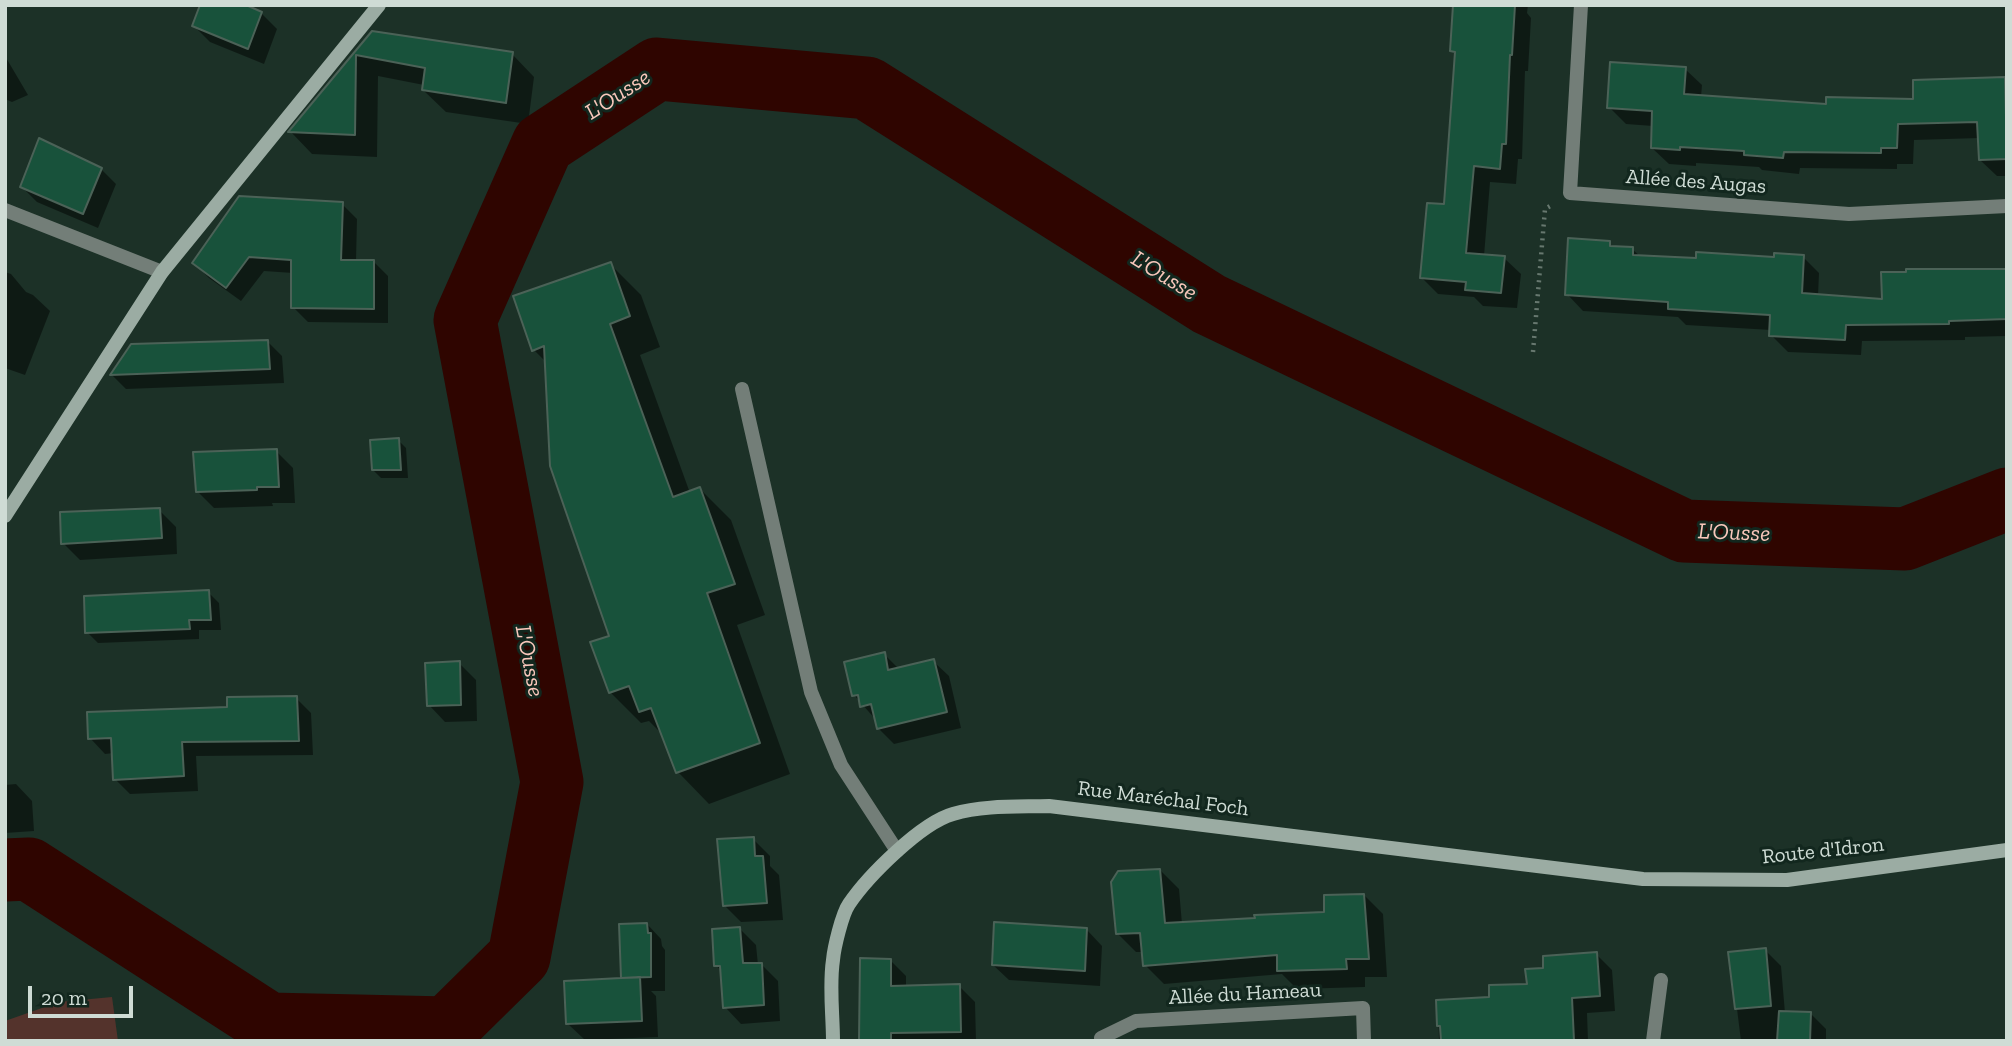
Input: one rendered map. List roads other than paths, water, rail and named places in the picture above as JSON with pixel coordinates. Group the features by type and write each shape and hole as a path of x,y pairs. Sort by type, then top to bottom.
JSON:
{"street":[{"path":"5,516 162,272 379,5"},
{"name":"Allée des Augas","path":"1581,5 1570,194 1849,214 2007,205"},
{"path":"5,210 162,272"},
{"path":"742,388 811,692 841,765 897,851"},
{"name":"Rue Maréchal Foch","path":"833,1041 832,960 847,906 897,851 917,834 952,814 999,807 1049,806 1643,878"},
{"name":"Route d'Idron","path":"1643,878 1787,880 2007,850"},
{"path":"1653,1041 1661,979"},
{"name":"Allée du Hameau","path":"1101,1038 1136,1021 1363,1008 1364,1041"}],"waterway":[{"name":"L'Ousse","path":"5,870 29,869 269,1024 447,1028 519,957 552,782 465,320 543,144 657,69 867,88 1209,304 1684,531 1905,539 2007,499"}]}
